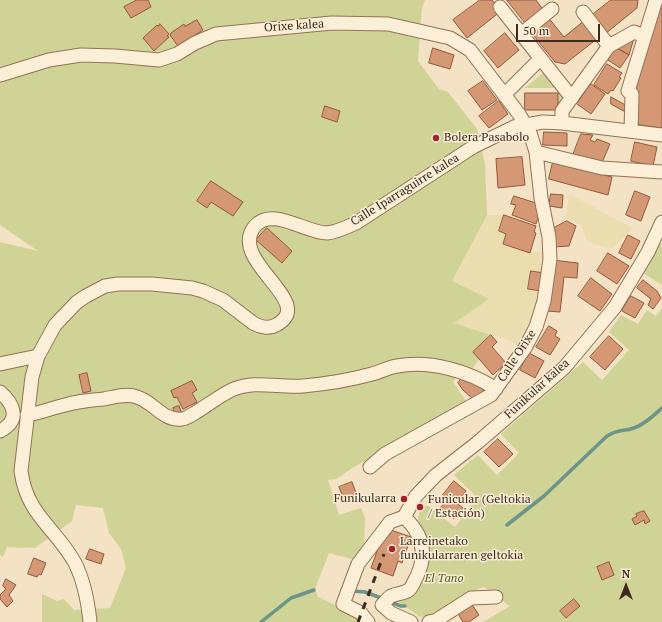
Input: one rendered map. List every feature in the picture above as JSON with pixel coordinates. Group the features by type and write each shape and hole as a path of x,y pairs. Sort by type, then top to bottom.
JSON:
{"street":[{"path":"631,131 632,94 628,91 654,1"},
{"path":"500,7 572,98"},
{"path":"521,34 552,9"},
{"path":"583,12 609,46"},
{"name":"Orixe kalea","path":"0,75 49,60 82,55 160,60 177,54 195,43 216,34 244,30 332,23 388,24 450,38 461,43 470,50 519,114 525,124 536,152"},
{"path":"562,123 562,111 609,46 634,32 644,36"},
{"path":"504,95 540,59"},
{"name":"Calle Iparraguirre kalea","path":"38,356 55,325 77,302 96,290 118,284 159,284 198,289 223,300 258,326 276,326 287,312 286,301 279,289 254,261 249,246 251,232 260,222 266,219 281,219 312,230 327,233 335,232 356,223 374,212 473,147 514,127 525,124 562,123 662,135"},
{"path":"536,152 602,168 662,172"},
{"name":"Calle Orixe","path":"370,467 385,454 491,395 525,348 536,327 544,301 550,259 549,237 541,198 536,152"},
{"name":"Funikular kalea","path":"404,517 416,496 436,475 477,443 564,368 615,307 659,237 662,222"},
{"path":"0,364 38,356 32,377 22,460 22,476 26,493 37,514 74,562 84,588 90,622"},
{"path":"27,415 46,411 65,404 121,396 136,396 149,403 162,415 170,418 183,419 234,388 247,385 303,386 358,377 396,366 415,364 444,368 466,374 482,380 496,389"},
{"path":"0,392 9,399 14,412 12,420 0,431"},
{"path":"368,622 361,613 343,604 358,564 390,522 404,517 420,536 423,553 422,562 410,589 387,601 391,614 411,622"},
{"path":"429,622 442,617 472,598 496,597"}],"shaded area":[{"path":"569,194 633,228 612,249 588,242 581,225 566,218"},
{"path":"487,215 504,215 499,231 506,234 503,244 529,253 544,251 544,273 531,271 528,289 542,291 532,319 518,345 509,340 454,323 452,281"}],"green space":[{"path":"0,0 425,0 422,8 418,61 439,89 448,92 477,129 485,164 487,215 452,281 489,299 454,323 491,335 473,352 479,359 470,373 462,370 453,382 468,404 354,467 336,479 328,480 339,515 361,508 365,518 364,549 352,559 329,553 315,589 318,597 344,609 363,622 42,622 42,594 57,601 64,599 74,610 110,608 126,568 121,549 109,533 103,508 76,505 72,521 35,548 7,547 3,557 0,555 0,242 38,251 0,225"},
{"path":"544,72 558,88 525,88"},
{"path":"558,88 564,100 558,110"},
{"path":"658,243 662,245 662,285 643,273"},
{"name":"El Tano","path":"662,308 662,622 483,622 510,606 484,587 463,595 434,615 420,617 395,599 410,591 420,529 418,519 421,505 430,507 455,527 477,497 454,475 478,455 497,475 519,453 501,434 583,362 602,380 629,350 609,332 621,315 638,324 647,310 656,316"}],"building":[{"path":"137,0 148,0 151,7 131,18 124,7"},
{"path":"480,0 492,0 501,11 467,38 453,20"},
{"path":"507,0 536,0 544,11 527,25"},
{"path":"611,0 638,0 637,8 605,34 591,16"},
{"path":"662,3 662,128 633,124 634,92"},
{"path":"547,16 564,37 585,20 598,38 565,64 555,62 530,31"},
{"path":"197,20 203,30 178,46 170,35 171,33 184,24 185,26"},
{"path":"160,24 169,34 167,36 169,37 154,51 143,38"},
{"path":"505,33 519,50 498,68 484,51"},
{"path":"634,38 629,55 617,48"},
{"path":"433,48 454,55 450,69 429,63"},
{"path":"617,48 629,55 620,68 608,60"},
{"path":"607,64 622,73 619,77 621,78 613,91 611,90 608,94 594,85"},
{"path":"483,81 497,100 482,110 468,91"},
{"path":"591,84 605,94 591,114 577,104"},
{"path":"525,93 558,93 558,110 525,110"},
{"path":"611,97 629,107 629,114 611,104"},
{"path":"499,101 508,114 489,128 479,116"},
{"path":"325,106 340,111 337,122 322,117"},
{"path":"544,132 567,133 567,146 543,145"},
{"path":"581,134 593,135 590,140 595,142 597,139 610,144 601,165 573,155"},
{"path":"635,142 657,147 653,166 631,161"},
{"path":"522,157 525,185 498,188 496,159"},
{"path":"553,162 612,177 608,195 549,179"},
{"path":"211,181 243,202 233,216 211,202 207,208 197,201"},
{"path":"635,191 650,197 641,221 626,215"},
{"path":"551,194 563,195 562,208 549,206"},
{"path":"514,196 542,205 536,224 512,215 516,205 511,204"},
{"path":"504,215 536,226 534,232 536,233 530,253 503,244 506,234 499,231"},
{"path":"567,221 576,226 569,246 553,247 552,229"},
{"path":"267,228 292,251 282,263 256,240"},
{"path":"628,235 640,241 631,259 619,253"},
{"path":"608,253 629,266 617,284 597,271"},
{"path":"552,260 578,263 577,278 564,277 560,312 547,311"},
{"path":"531,271 544,273 542,291 528,289"},
{"path":"591,278 612,294 600,311 578,296"},
{"path":"643,280 657,291 661,298 653,309 648,305 651,299 637,288"},
{"path":"631,296 644,303 635,318 622,311"},
{"path":"549,326 557,331 555,336 560,339 550,355 536,347"},
{"path":"491,335 497,342 492,347 506,363 493,375 473,352"},
{"path":"609,336 623,349 605,370 590,357"},
{"path":"529,353 544,361 535,378 520,370"},
{"path":"87,373 91,391 83,393 79,375"},
{"path":"462,378 474,381 485,392 475,401 458,383"},
{"path":"192,381 197,390 192,393 197,402 183,409 177,397 174,398 171,391"},
{"path":"179,406 182,414 175,416 173,408"},
{"path":"498,439 513,454 499,467 484,452"},
{"path":"454,481 466,491 457,503 463,508 454,519 440,508 448,499 443,495"},
{"path":"352,482 358,498 345,503 339,487"},
{"path":"644,511 650,521 645,524 644,520 635,525 632,519 637,516 636,514"},
{"name":"Larreinetako funikularraren geltokia","path":"391,530 411,537 402,563 398,561 393,576 371,568 384,532 390,534"},
{"path":"90,549 104,554 101,564 86,559"},
{"path":"34,558 46,563 41,575 39,574 37,577 28,574"},
{"path":"609,562 614,575 602,580 597,567"},
{"path":"6,579 16,585 9,595 13,601 7,607 0,599 0,595 6,589 3,586"},
{"path":"574,599 580,606 566,618 560,611"},
{"path":"471,603 479,615 469,622 463,622 457,612"}],"waterway":[{"path":"507,525 544,496 607,436 642,424 649,420 662,408"},
{"path":"261,622 291,598 314,590"},
{"path":"353,591 365,592 384,599"},
{"path":"390,602 405,606"}],"railway":[{"path":"358,622 384,554"}],"place":[{"name":"Bolera Pasabolo","path":"436,138"},
{"name":"Funikularra","path":"404,499"},
{"name":"Funicular (Geltokia / Estación)","path":"420,507"},
{"name":"Larreinetako funikularraren geltokia","path":"392,549"}]}
